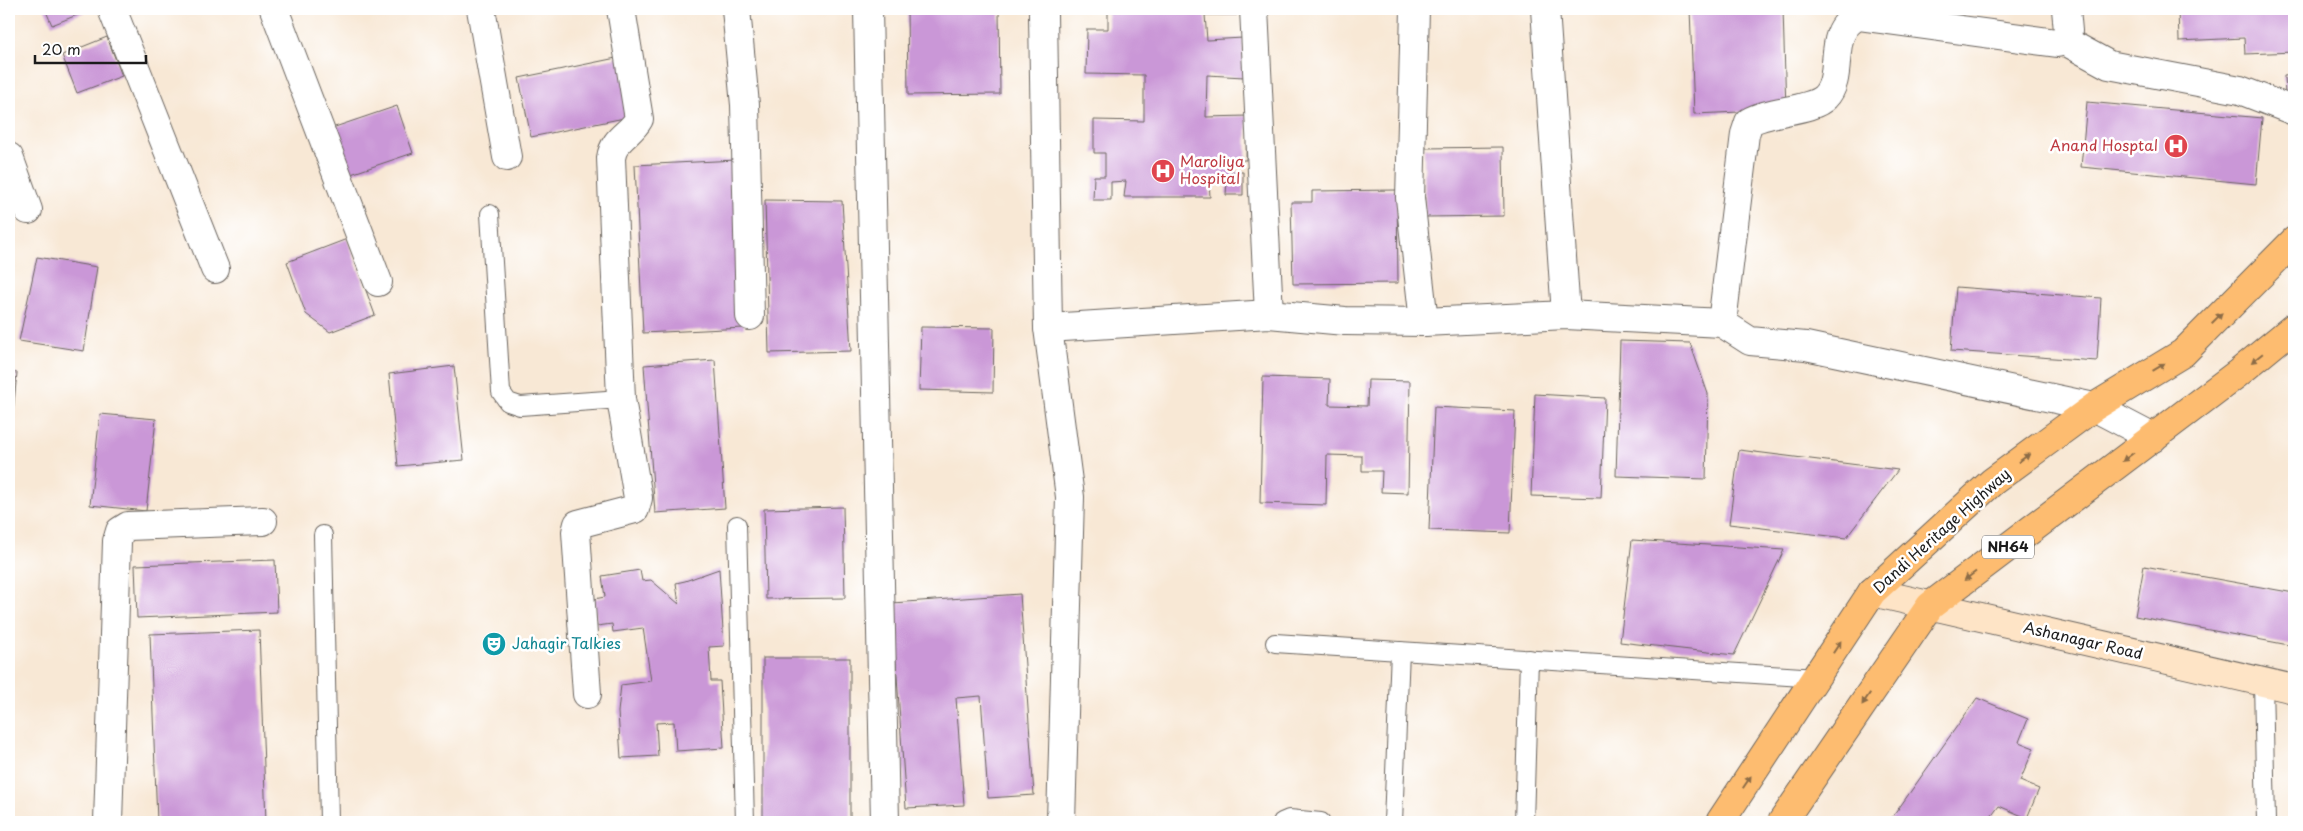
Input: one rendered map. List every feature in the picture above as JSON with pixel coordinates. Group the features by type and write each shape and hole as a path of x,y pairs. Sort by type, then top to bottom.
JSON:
{"highway":[{"name":"Dandi Heritage Highway","path":"1720,822 1872,592 1992,482 2094,407 2183,353 2294,241"},
{"name":"NH64","path":"1782,822 1930,606 2153,438 2294,327"}],"main road":[{"name":"Ashanagar Road","path":"1872,592 2294,689"}],"street":[{"path":"112,9 215,269"},
{"path":"274,9 378,282"},
{"path":"481,9 507,157"},
{"path":"587,694 576,532 578,524 587,520 635,510 638,498 621,399 611,158 616,142 636,125 639,119 621,9"},
{"path":"736,9 745,105 750,316"},
{"path":"868,9 885,822"},
{"path":"1254,9 1269,314"},
{"path":"1415,9 1410,198 1424,322"},
{"path":"1545,9 1566,315"},
{"path":"2066,9 2068,31 2066,42"},
{"path":"1043,14 1048,328 1070,496 1062,822"},
{"path":"1722,322 1745,134 1749,122 1760,115 1815,104 1825,97 1831,85 1842,28 1858,16 2057,43 2066,42 2109,65 2240,90 2294,111"},
{"path":"9,157 28,210"},
{"path":"1048,328 1269,314 1345,321 1424,322 1566,315 1722,322 1750,341 1806,346 2094,407 2153,438"},
{"path":"108,822 117,541 120,531 128,526 263,521"}],"lane":[{"path":"490,214 501,392 508,402 520,406 621,399"},
{"path":"738,525 745,822"},
{"path":"323,535 329,822"},
{"path":"1275,643 1816,678"},
{"path":"1393,822 1400,651"},
{"path":"1524,822 1529,660"},
{"path":"2263,682 2266,822"},
{"path":"1282,822 1288,819 1321,822"}],"building":[{"path":"45,9 92,9 52,25"},
{"path":"907,9 999,9 1000,94 908,95"},
{"path":"1085,9 1236,9 1237,15 1205,15 1207,40 1243,38 1244,77 1207,75 1206,117 1247,116 1246,160 1231,160 1231,172 1243,172 1243,195 1226,195 1227,179 1209,180 1210,197 1124,197 1126,181 1111,182 1111,200 1093,200 1094,176 1105,176 1105,153 1094,153 1094,120 1144,121 1144,75 1086,74 1087,29 1108,29 1108,11 1085,11"},
{"path":"1690,9 1783,9 1786,110 1694,114"},
{"path":"2178,9 2294,9 2294,52 2245,54 2244,38 2179,41"},
{"path":"107,37 122,76 77,93 62,55"},
{"path":"621,57 634,116 531,137 519,78"},
{"path":"2294,75 2294,95 2285,95 2284,76"},
{"path":"2087,102 2262,118 2256,184 2081,167"},
{"path":"397,106 413,153 348,175 332,128"},
{"path":"1503,147 1504,216 1425,217 1424,148"},
{"path":"736,160 744,328 643,333 635,165"},
{"path":"1397,190 1398,283 1293,284 1291,202 1312,202 1312,191"},
{"path":"765,200 842,201 851,351 769,353"},
{"path":"347,239 375,315 330,332 306,314 287,262"},
{"path":"37,257 97,267 84,351 19,341"},
{"path":"1956,287 2101,298 2097,361 1951,351"},
{"path":"921,327 994,328 993,392 919,390"},
{"path":"1620,341 1690,343 1708,394 1706,479 1616,476"},
{"path":"715,360 725,508 655,513 644,365"},
{"path":"454,366 464,460 398,466 389,374"},
{"path":"9,372 17,373 10,443 9,443"},
{"path":"1263,377 1330,379 1329,405 1367,406 1368,380 1410,381 1408,493 1381,492 1382,471 1362,471 1362,456 1327,455 1326,505 1260,503"},
{"path":"1535,394 1605,398 1601,498 1531,496"},
{"path":"1434,407 1515,411 1510,533 1429,530"},
{"path":"100,414 156,419 146,511 90,505"},
{"path":"1739,450 1898,470 1846,538 1729,524"},
{"path":"843,507 845,598 766,599 764,509"},
{"path":"1632,540 1784,550 1734,655 1620,642"},
{"path":"275,560 277,612 137,618 135,565"},
{"path":"2144,566 2294,593 2294,646 2135,616"},
{"path":"719,569 724,646 709,647 711,681 720,681 724,748 676,751 674,722 656,723 658,756 621,758 618,712 621,685 651,681 643,628 613,632 612,624 597,626 594,599 605,597 602,576 640,570 642,581 651,580 679,604 676,583"},
{"path":"1020,594 1034,795 988,798 981,696 956,698 964,805 906,808 892,603"},
{"path":"259,630 266,822 157,822 150,634"},
{"path":"763,658 850,658 850,822 763,822"},
{"path":"1977,698 2028,719 2019,742 2034,748 2020,781 2039,789 2027,818 1999,806 1987,822 1889,822"}],"place":[{"name":"Anand Hosptal","path":"2176,146"},
{"name":"Maroliya Hospital","path":"1163,171"},
{"name":"Jahagir Talkies","path":"494,644"}]}
